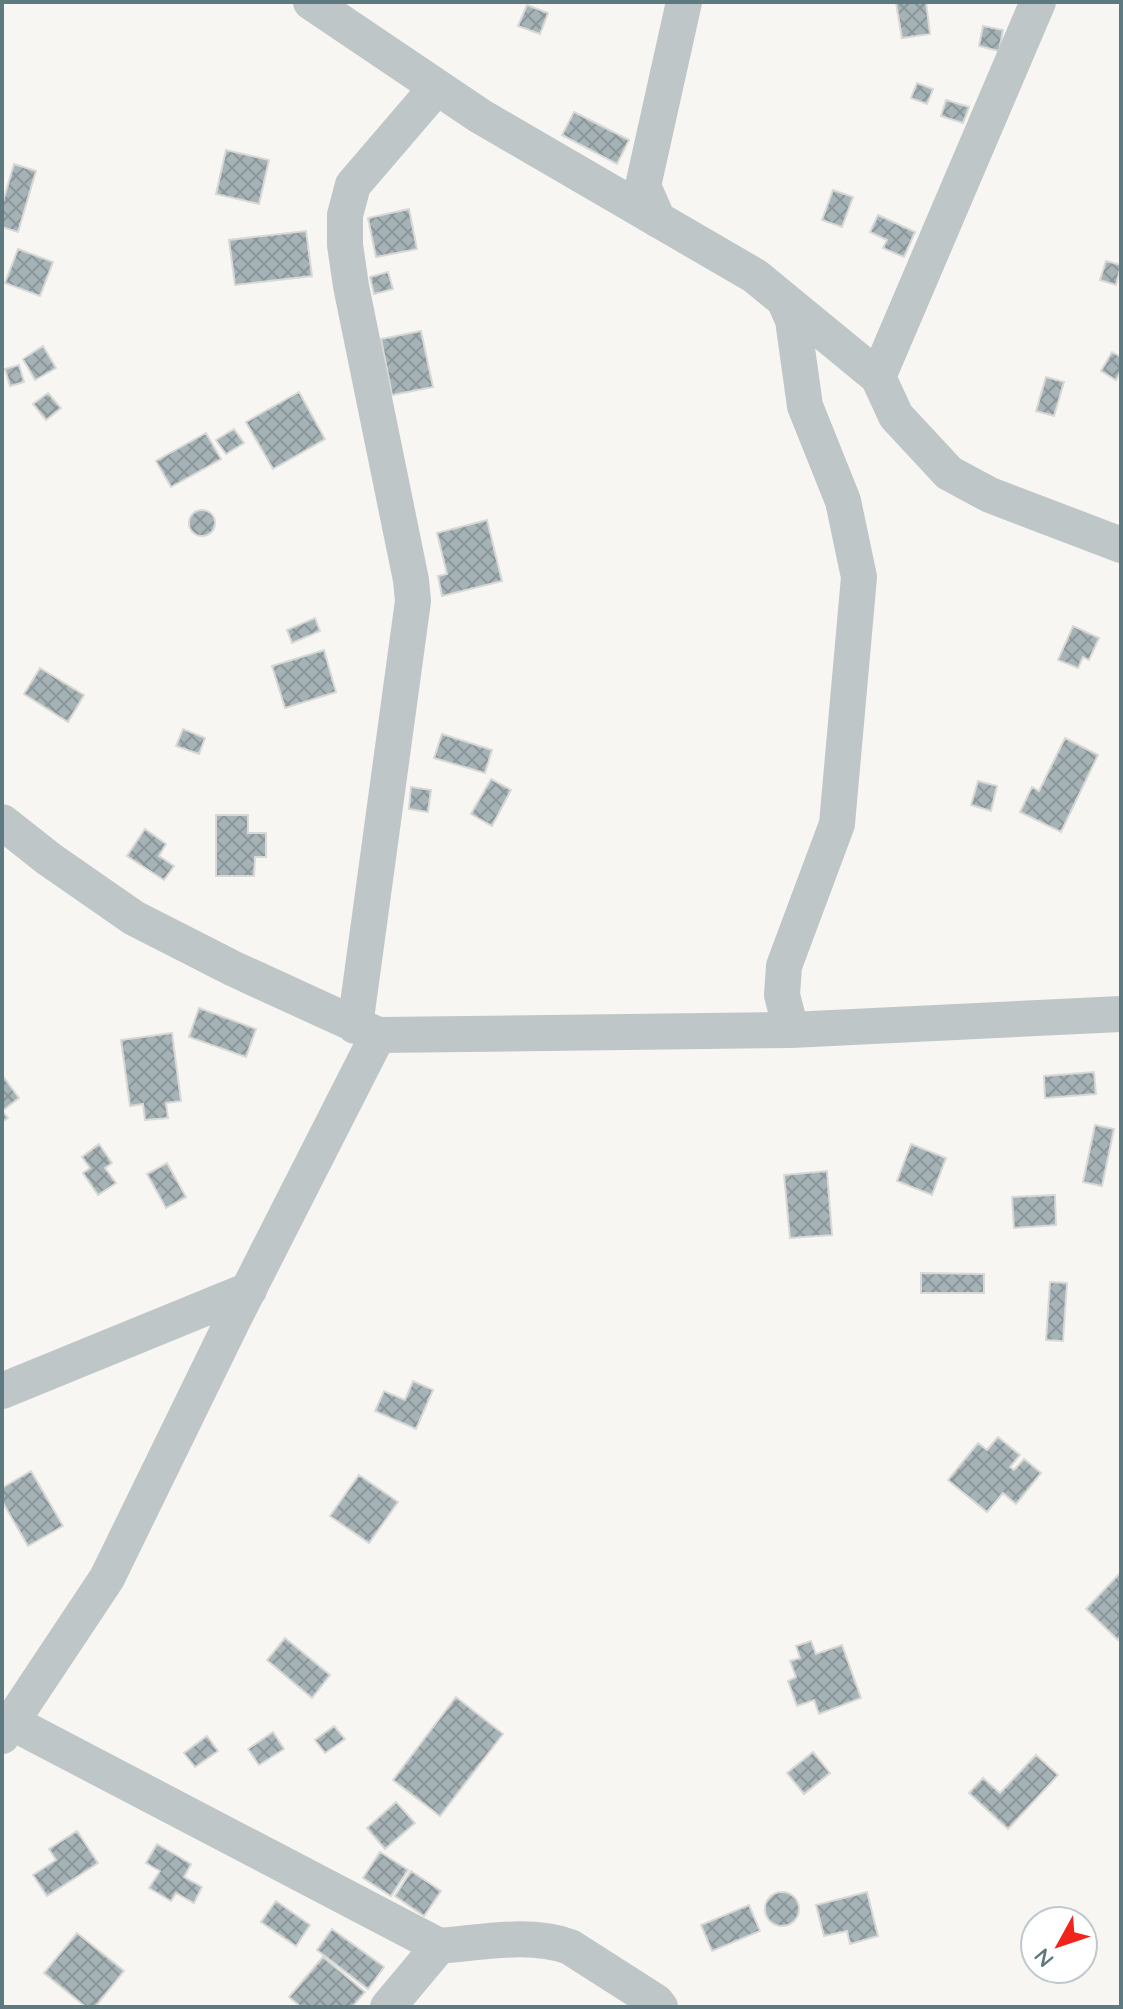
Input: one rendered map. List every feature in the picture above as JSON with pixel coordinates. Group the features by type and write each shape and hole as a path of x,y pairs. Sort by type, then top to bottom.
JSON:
{"street":[{"path":"311,2 480,116 755,276 878,377 896,416 949,473 990,495 1121,545"},
{"path":"658,220 643,186 684,2"},
{"path":"878,377 1038,2"},
{"path":"437,87 353,185 345,215 345,245 351,286 413,601 367,1030 249,1290 107,1578 7,1729 439,1946 518,1940 556,1942 570,1947 660,2007"},
{"path":"785,302 793,320 805,406 843,501 859,577 837,824 784,966 782,995 791,1030"},
{"path":"2,822 134,918 234,969 367,1030 791,1030 1121,1014"},
{"path":"2,1391 249,1290"},
{"path":"388,2007 439,1946"}],"building":[{"path":"926,2 930,34 902,38 896,3"},
{"path":"527,5 548,13 540,34 518,26"},
{"path":"983,26 1003,30 999,51 979,46"},
{"path":"917,83 933,89 927,104 911,98"},
{"path":"946,100 969,107 963,123 941,116"},
{"path":"574,112 629,140 617,164 562,135"},
{"path":"226,150 269,160 259,204 216,194"},
{"path":"14,164 36,171 18,232 2,227 2,205"},
{"path":"833,190 853,197 842,227 822,220"},
{"path":"409,209 417,249 376,257 368,218"},
{"path":"878,215 915,232 904,257 883,248 887,240 870,232"},
{"path":"306,231 312,276 235,285 229,240"},
{"path":"18,249 53,262 40,296 5,283"},
{"path":"1106,261 1121,265 1116,285 1100,280"},
{"path":"388,272 393,289 374,294 370,277"},
{"path":"421,331 433,387 392,395 381,339"},
{"path":"43,346 56,368 35,380 23,359"},
{"path":"1112,352 1121,357 1121,371 1116,380 1101,371"},
{"path":"19,365 24,382 10,386 5,369"},
{"path":"1046,377 1064,382 1054,416 1036,411"},
{"path":"299,392 325,439 273,469 246,422"},
{"path":"48,393 61,408 46,420 33,404"},
{"path":"234,429 244,443 226,454 216,440"},
{"path":"206,433 221,459 171,487 156,461"},
{"path":"202,510 211,514 215,523 211,532 202,536 193,532 189,523 193,514"},
{"path":"487,520 502,581 442,596 438,576 447,574 437,533"},
{"path":"315,618 320,631 292,643 287,630"},
{"path":"1073,626 1099,638 1089,660 1083,657 1078,668 1058,660"},
{"path":"324,650 336,692 285,708 272,666"},
{"path":"40,668 84,695 68,722 24,694"},
{"path":"183,729 205,738 199,754 176,746"},
{"path":"442,734 492,750 485,773 434,758"},
{"path":"1065,738 1098,755 1061,832 1020,812 1032,787 1039,791"},
{"path":"491,779 511,790 492,826 471,814"},
{"path":"978,781 997,786 991,811 971,805"},
{"path":"411,787 431,790 428,812 409,809"},
{"path":"216,815 248,815 248,833 266,833 266,857 255,857 254,876 216,876"},
{"path":"145,829 166,844 159,856 174,866 164,880 127,856"},
{"path":"199,1008 256,1029 246,1057 189,1037"},
{"path":"172,1033 181,1101 166,1103 168,1118 145,1120 143,1104 130,1106 121,1040"},
{"path":"1094,1072 1096,1094 1045,1098 1044,1076"},
{"path":"2,1075 19,1098 2,1111"},
{"path":"1095,1125 1114,1129 1102,1186 1083,1182"},
{"path":"99,1144 112,1163 105,1168 116,1183 98,1195 83,1173 90,1168 82,1157"},
{"path":"911,1144 946,1158 932,1195 897,1181"},
{"path":"167,1163 186,1197 166,1208 147,1174"},
{"path":"827,1171 832,1235 790,1238 784,1175"},
{"path":"1055,1195 1056,1225 1014,1228 1012,1197"},
{"path":"921,1273 984,1274 984,1293 921,1293"},
{"path":"1050,1282 1067,1283 1063,1341 1046,1340"},
{"path":"413,1381 433,1390 416,1429 375,1411 384,1391 405,1400"},
{"path":"998,1437 1020,1455 1010,1467 1014,1470 1024,1459 1041,1473 1016,1504 1003,1493 987,1512 948,1480 978,1443 987,1450"},
{"path":"31,1471 63,1526 28,1546 2,1501 2,1488"},
{"path":"359,1475 398,1502 369,1543 330,1516"},
{"path":"1121,1572 1121,1637 1118,1640 1086,1609"},
{"path":"285,1638 330,1675 312,1698 267,1660"},
{"path":"811,1641 816,1654 842,1645 861,1698 819,1714 814,1700 797,1706 788,1681 796,1677 790,1661 800,1658 796,1646"},
{"path":"456,1697 503,1734 440,1816 393,1780"},
{"path":"334,1726 345,1739 325,1753 315,1740"},
{"path":"273,1732 284,1749 259,1765 248,1749"},
{"path":"207,1736 218,1751 195,1767 184,1753"},
{"path":"813,1752 830,1773 804,1794 787,1773"},
{"path":"1036,1755 1058,1775 1008,1829 969,1793 983,1778 1000,1793"},
{"path":"396,1802 415,1823 385,1849 367,1828"},
{"path":"77,1831 98,1863 47,1896 33,1875 56,1860 49,1849"},
{"path":"157,1844 191,1864 184,1877 202,1887 194,1903 176,1893 171,1901 149,1888 160,1871 146,1863"},
{"path":"380,1852 408,1870 391,1896 363,1878"},
{"path":"411,1871 441,1891 424,1916 395,1896"},
{"path":"782,1892 794,1897 799,1909 794,1921 782,1926 770,1921 765,1909 770,1897"},
{"path":"867,1892 878,1936 850,1944 847,1931 824,1936 816,1905"},
{"path":"276,1901 310,1925 296,1946 261,1922"},
{"path":"749,1905 760,1931 712,1951 701,1925"},
{"path":"332,1929 384,1967 368,1989 317,1950"},
{"path":"77,1933 124,1971 95,2007 86,2007 44,1973"},
{"path":"323,1957 365,1992 352,2007 301,2007 289,1997"}]}
